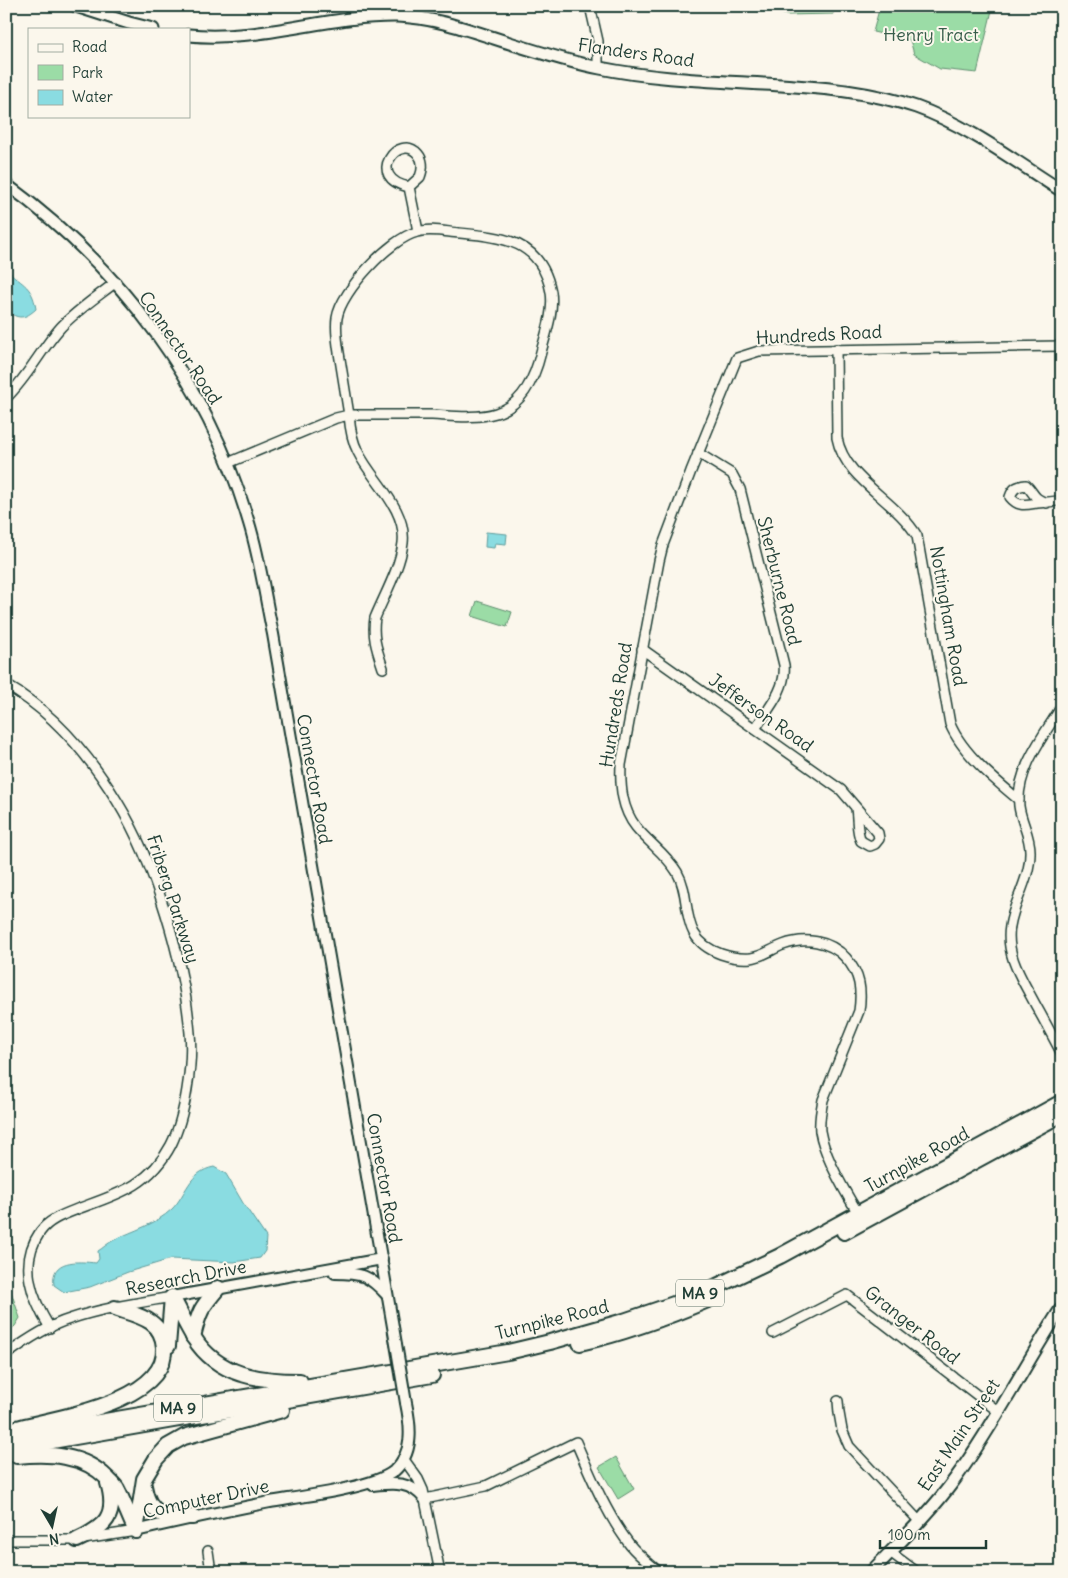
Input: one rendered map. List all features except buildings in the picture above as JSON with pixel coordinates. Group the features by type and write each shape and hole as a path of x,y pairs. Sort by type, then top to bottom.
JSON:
{"highway":[{"name":"Turnpike Road","path":"6,1438 508,1352 624,1321 682,1300 745,1273 1062,1102"},
{"name":"Turnpike Road","path":"6,1450 493,1364 602,1338 671,1316 753,1279 1062,1114"},
{"path":"193,1337 198,1315 205,1303 218,1288"},
{"path":"172,1297 193,1337 203,1350 219,1364 245,1376 262,1380 284,1381 331,1377 351,1379"},
{"path":"6,1431 116,1401 145,1384 162,1365 165,1356 170,1334 172,1297"},
{"path":"115,1308 147,1319 157,1326 163,1337 165,1356"},
{"path":"136,1531 144,1479 152,1464 164,1450 184,1437 316,1402 332,1393"},
{"path":"6,1458 36,1454 58,1455 74,1459 98,1470 116,1487 136,1531"},
{"path":"77,1540 101,1527 109,1516 112,1499 107,1478"},
{"path":"144,1479 146,1497 155,1511 170,1517 193,1517"}],"main road":[{"path":"76,6 149,28"},
{"name":"Flanders Road","path":"190,35 224,36 369,17 415,18 462,28 553,57 598,67 663,77 839,90 870,95 932,113 960,128 1062,191"},
{"name":"East Main Street","path":"871,1572 920,1522 955,1478 999,1412 1039,1342 1062,1307"}],"street":[{"path":"590,6 598,41 598,67"},
{"path":"400,149 414,151 420,156 422,163 420,177 409,187 390,179 388,173 389,159 394,152 400,149"},
{"name":"Connector Road","path":"6,184 67,232 116,282 160,340 186,378 209,420 228,463 249,524 267,607 406,1403 410,1437 404,1458"},
{"path":"409,187 418,231"},
{"path":"228,463 336,418 349,415 474,416 495,413 508,408 521,397 533,377 551,308 551,294 541,265 531,253 516,243 500,238 436,231 418,231 404,237 391,246 348,292 341,305 337,318 337,332 349,415 351,434 357,451 368,470 396,509 403,533 402,551 375,618 373,628 374,640 383,668"},
{"path":"6,398 62,326 116,282"},
{"name":"Hundreds Road","path":"858,1213 824,1147 820,1131 820,1115 824,1100 859,1011 861,995 859,979 852,965 841,953 827,945 812,940 796,941 752,958 736,958 720,954 706,946 695,934 688,920 683,889 678,874 669,860 636,826 627,812 620,781 621,765 663,545 737,358 759,351 1062,346"},
{"name":"Nottingham Road","path":"836,349 839,447 850,467 909,523 917,536 950,724 954,733 986,773 1019,800"},
{"name":"Sherburne Road","path":"698,453 732,474 740,488 784,666 785,674 782,686 755,729"},
{"path":"1047,504 1062,500"},
{"name":"Jefferson Road","path":"642,649 841,790 856,809"},
{"name":"Friberg Parkway","path":"6,685 28,698 48,715 82,752 117,800 129,822 148,864 172,935 185,994 190,1034 188,1074 183,1110 171,1144 160,1161 149,1174 122,1193 65,1214 49,1222 40,1232 35,1242 28,1269 29,1284 40,1312 50,1328"},
{"path":"1062,706 1038,745 1019,789 1022,821 1030,851 1029,867 1013,912 1009,944 1012,960 1062,1054"},
{"name":"Research Drive","path":"6,1355 25,1342 68,1319 218,1288 382,1259"},
{"path":"309,1273 355,1273 368,1278 388,1295"},
{"name":"Granger Road","path":"773,1333 847,1295 999,1412"},
{"path":"838,1401 838,1413 842,1430 849,1446 920,1522"},
{"path":"425,1499 486,1486 576,1442 598,1490 617,1525 630,1545 659,1572"},
{"path":"404,1458 418,1479 425,1499 440,1572"},
{"name":"Computer Drive","path":"6,1540 77,1540 136,1531 193,1517 352,1487 383,1478 394,1470 404,1458"},
{"path":"352,1487 400,1483 416,1490 425,1499"},
{"path":"208,1551 211,1572"},
{"path":"890,1552 917,1572"}],"green space":[{"path":"760,6 835,6 833,14 786,15"},
{"name":"Henry Tract","path":"880,6 993,6 977,73 940,69 914,54 910,40 873,32"},
{"path":"477,601 512,612 507,627 472,616"},
{"path":"6,1277 20,1318 15,1326 6,1334"},
{"path":"616,1457 634,1489 618,1499 599,1467"}],"water":[{"path":"6,268 32,294 36,309 28,315 18,317 6,310"},
{"path":"486,532 507,534 506,544 495,543 494,548 485,547"},
{"path":"214,1167 226,1174 266,1237 265,1251 260,1258 234,1262 171,1259 128,1272 90,1287 64,1292 54,1285 56,1270 61,1266 73,1262 96,1263 99,1259 98,1251 114,1240 165,1215 177,1203 193,1179 205,1170"}]}
